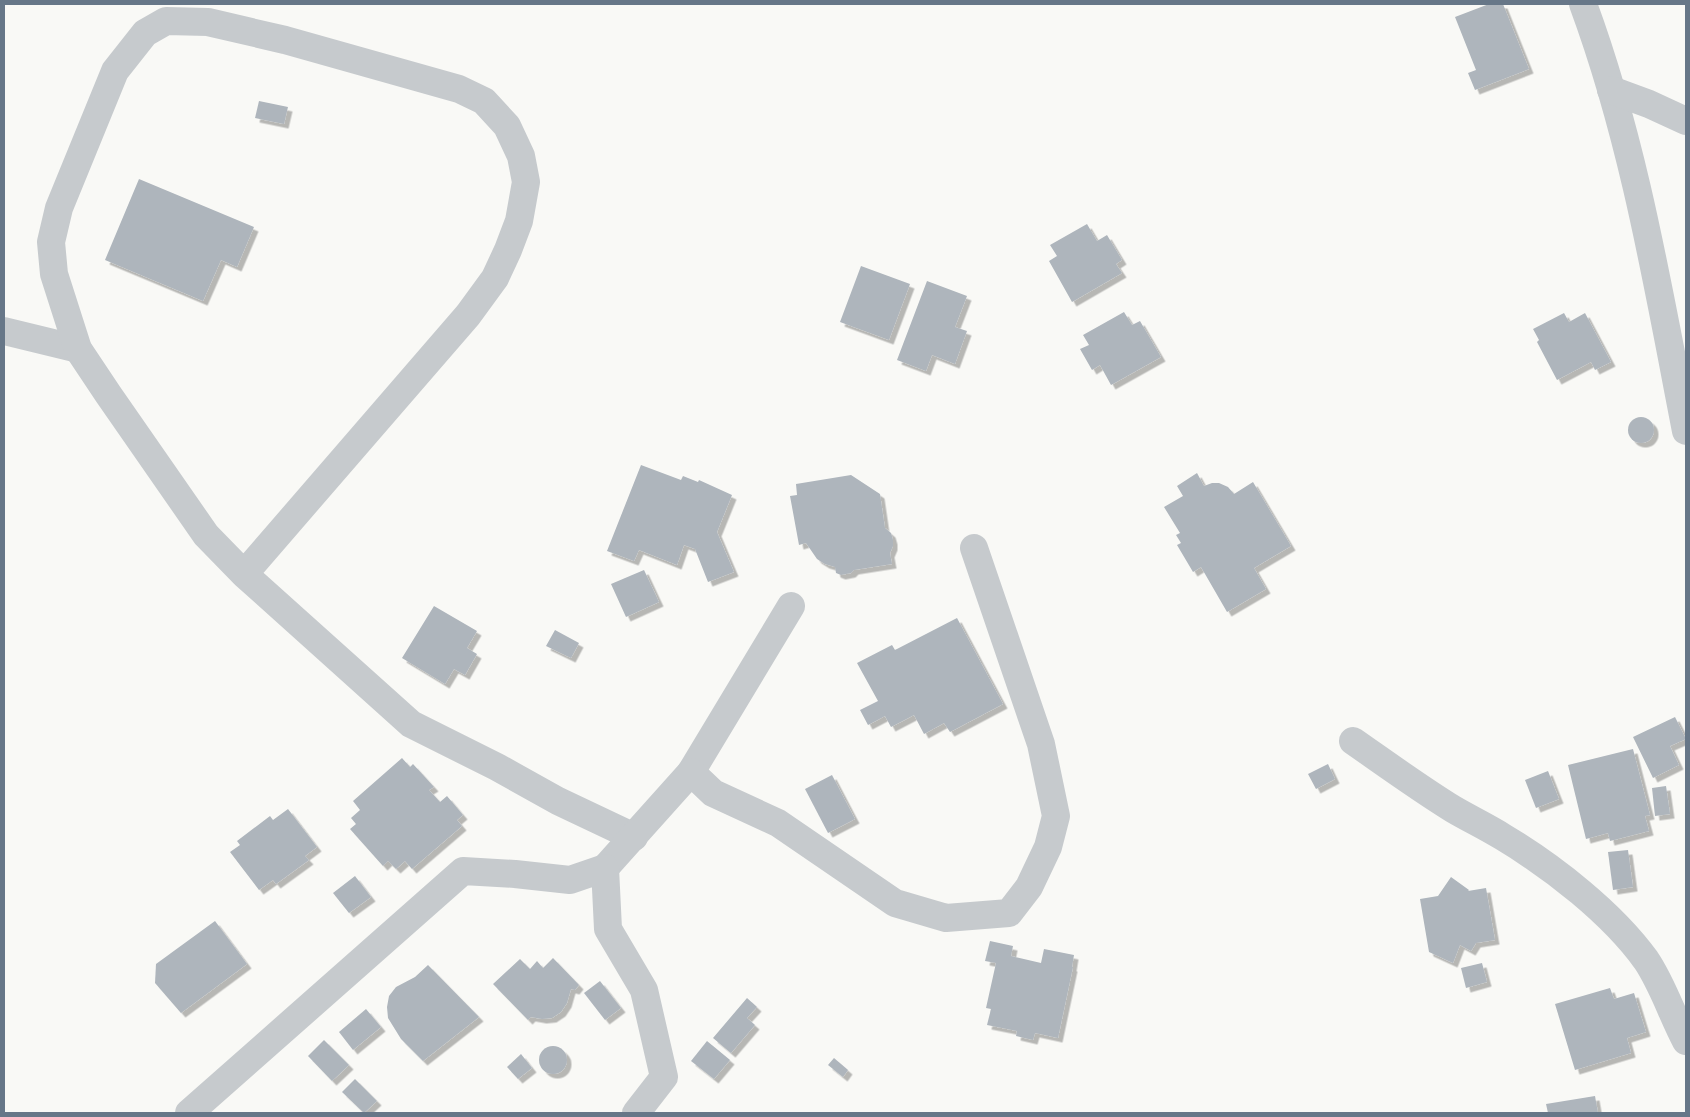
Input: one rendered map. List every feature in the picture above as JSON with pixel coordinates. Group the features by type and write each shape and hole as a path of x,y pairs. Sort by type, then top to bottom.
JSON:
{"street":[{"path":"1584,4 1600,49 1629,153 1648,237 1686,431"},
{"path":"244,574 468,315 495,278 519,221 526,182 521,156 507,126 484,101 459,89 285,40 208,22 166,21 145,33 114,71 59,208 50,242 54,274 78,349 206,535 244,574 411,724 497,767 558,801 634,837"},
{"path":"1611,90 1686,121"},
{"path":"4,331 78,349"},
{"path":"691,772 713,793 778,823 895,903 946,918 1008,913 1030,888 1048,847 1056,816 1041,744 974,548"},
{"path":"189,1113 463,871 570,880 605,868 691,772 790,606"},
{"path":"1353,741 1454,810 1504,837 1592,903 1625,934 1646,961 1664,993 1686,1041"},
{"path":"605,868 608,929 644,990 664,1077 636,1113"}],"building":[{"path":"1489,4 1503,4 1529,69 1475,90 1468,73 1476,70 1455,17"},
{"path":"259,101 288,107 284,124 255,118"},
{"path":"139,179 254,227 237,267 221,260 203,301 105,260"},
{"path":"1087,224 1097,241 1107,235 1122,260 1116,264 1122,273 1072,302 1049,261 1057,256 1050,245"},
{"path":"861,266 910,284 889,340 840,322"},
{"path":"927,281 967,296 955,327 967,331 955,364 932,355 926,371 897,360"},
{"path":"1124,312 1132,325 1140,321 1161,357 1111,385 1100,365 1092,370 1080,349 1089,345 1083,335"},
{"path":"1564,313 1569,322 1585,313 1611,362 1595,370 1591,362 1557,380 1537,342 1539,340 1533,329"},
{"path":"1641,417 1650,421 1654,430 1650,439 1641,443 1632,439 1628,430 1632,421"},
{"path":"641,465 681,480 683,476 698,482 699,480 732,495 717,532 734,572 708,582 695,549 684,545 677,565 639,550 634,561 607,551"},
{"path":"1197,473 1204,486 1219,483 1228,487 1234,494 1253,482 1291,546 1254,568 1266,589 1227,612 1201,567 1193,572 1177,545 1181,543 1176,535 1180,533 1164,507 1183,496 1177,486"},
{"path":"851,475 880,494 885,528 891,533 893,540 890,553 892,564 854,570 851,573 841,575 836,573 835,567 817,559 806,543 799,545 790,496 797,495 796,484"},
{"path":"644,570 659,602 626,617 611,584"},
{"path":"434,606 477,631 467,648 477,654 465,675 454,669 445,684 402,658"},
{"path":"957,618 1003,704 950,732 944,723 924,734 914,715 891,727 885,716 868,725 860,710 878,701 857,663 892,645 895,650"},
{"path":"555,630 579,643 571,658 546,646"},
{"path":"1675,717 1686,739 1670,746 1679,765 1653,778 1633,737"},
{"path":"1633,749 1650,815 1645,816 1649,831 1610,841 1608,833 1586,839 1568,765"},
{"path":"402,758 410,767 413,764 434,787 429,790 440,802 447,796 463,815 457,820 462,826 412,869 405,861 396,869 388,861 383,866 350,829 356,824 351,818 360,810 353,801"},
{"path":"1328,764 1335,779 1316,789 1308,774"},
{"path":"1548,771 1559,799 1536,808 1525,780"},
{"path":"832,775 855,819 828,833 805,789"},
{"path":"1666,786 1670,814 1655,816 1652,788"},
{"path":"288,809 317,847 305,856 309,860 276,884 273,880 259,890 230,852 240,845 237,841 270,816 273,820"},
{"path":"1628,850 1633,887 1613,890 1608,852"},
{"path":"355,876 371,897 349,913 333,893"},
{"path":"1451,877 1468,891 1486,888 1495,940 1476,943 1471,951 1460,945 1453,963 1429,952 1420,899 1438,896"},
{"path":"215,921 247,964 181,1013 155,983 156,964"},
{"path":"990,941 1013,946 1011,956 1041,963 1044,949 1074,955 1058,1038 1035,1033 1033,1040 1016,1036 1017,1031 987,1025 991,1009 986,1008 996,963 985,961"},
{"path":"553,958 579,985 575,990 571,989 567,1003 561,1012 552,1018 531,1017 528,1020 493,984 520,959 530,969 537,961 543,968"},
{"path":"1482,963 1487,982 1466,988 1461,968"},
{"path":"428,965 479,1017 423,1061 401,1039 388,1018 387,1007 389,996 396,987 415,977"},
{"path":"600,981 621,1008 605,1020 584,993"},
{"path":"1610,988 1614,999 1634,993 1646,1032 1627,1038 1631,1053 1575,1070 1555,1004"},
{"path":"747,998 757,1007 747,1018 755,1025 731,1053 713,1038"},
{"path":"366,1009 381,1027 353,1050 339,1032"},
{"path":"324,1040 349,1065 332,1081 308,1056"},
{"path":"707,1041 730,1060 714,1079 691,1061"},
{"path":"553,1046 563,1050 567,1060 563,1070 553,1074 543,1070 539,1060 543,1050"},
{"path":"521,1054 532,1068 518,1079 507,1067"},
{"path":"834,1058 848,1070 843,1077 828,1065"},
{"path":"355,1079 377,1101 364,1113 342,1092"},
{"path":"1595,1096 1598,1113 1548,1113 1546,1104"}]}
